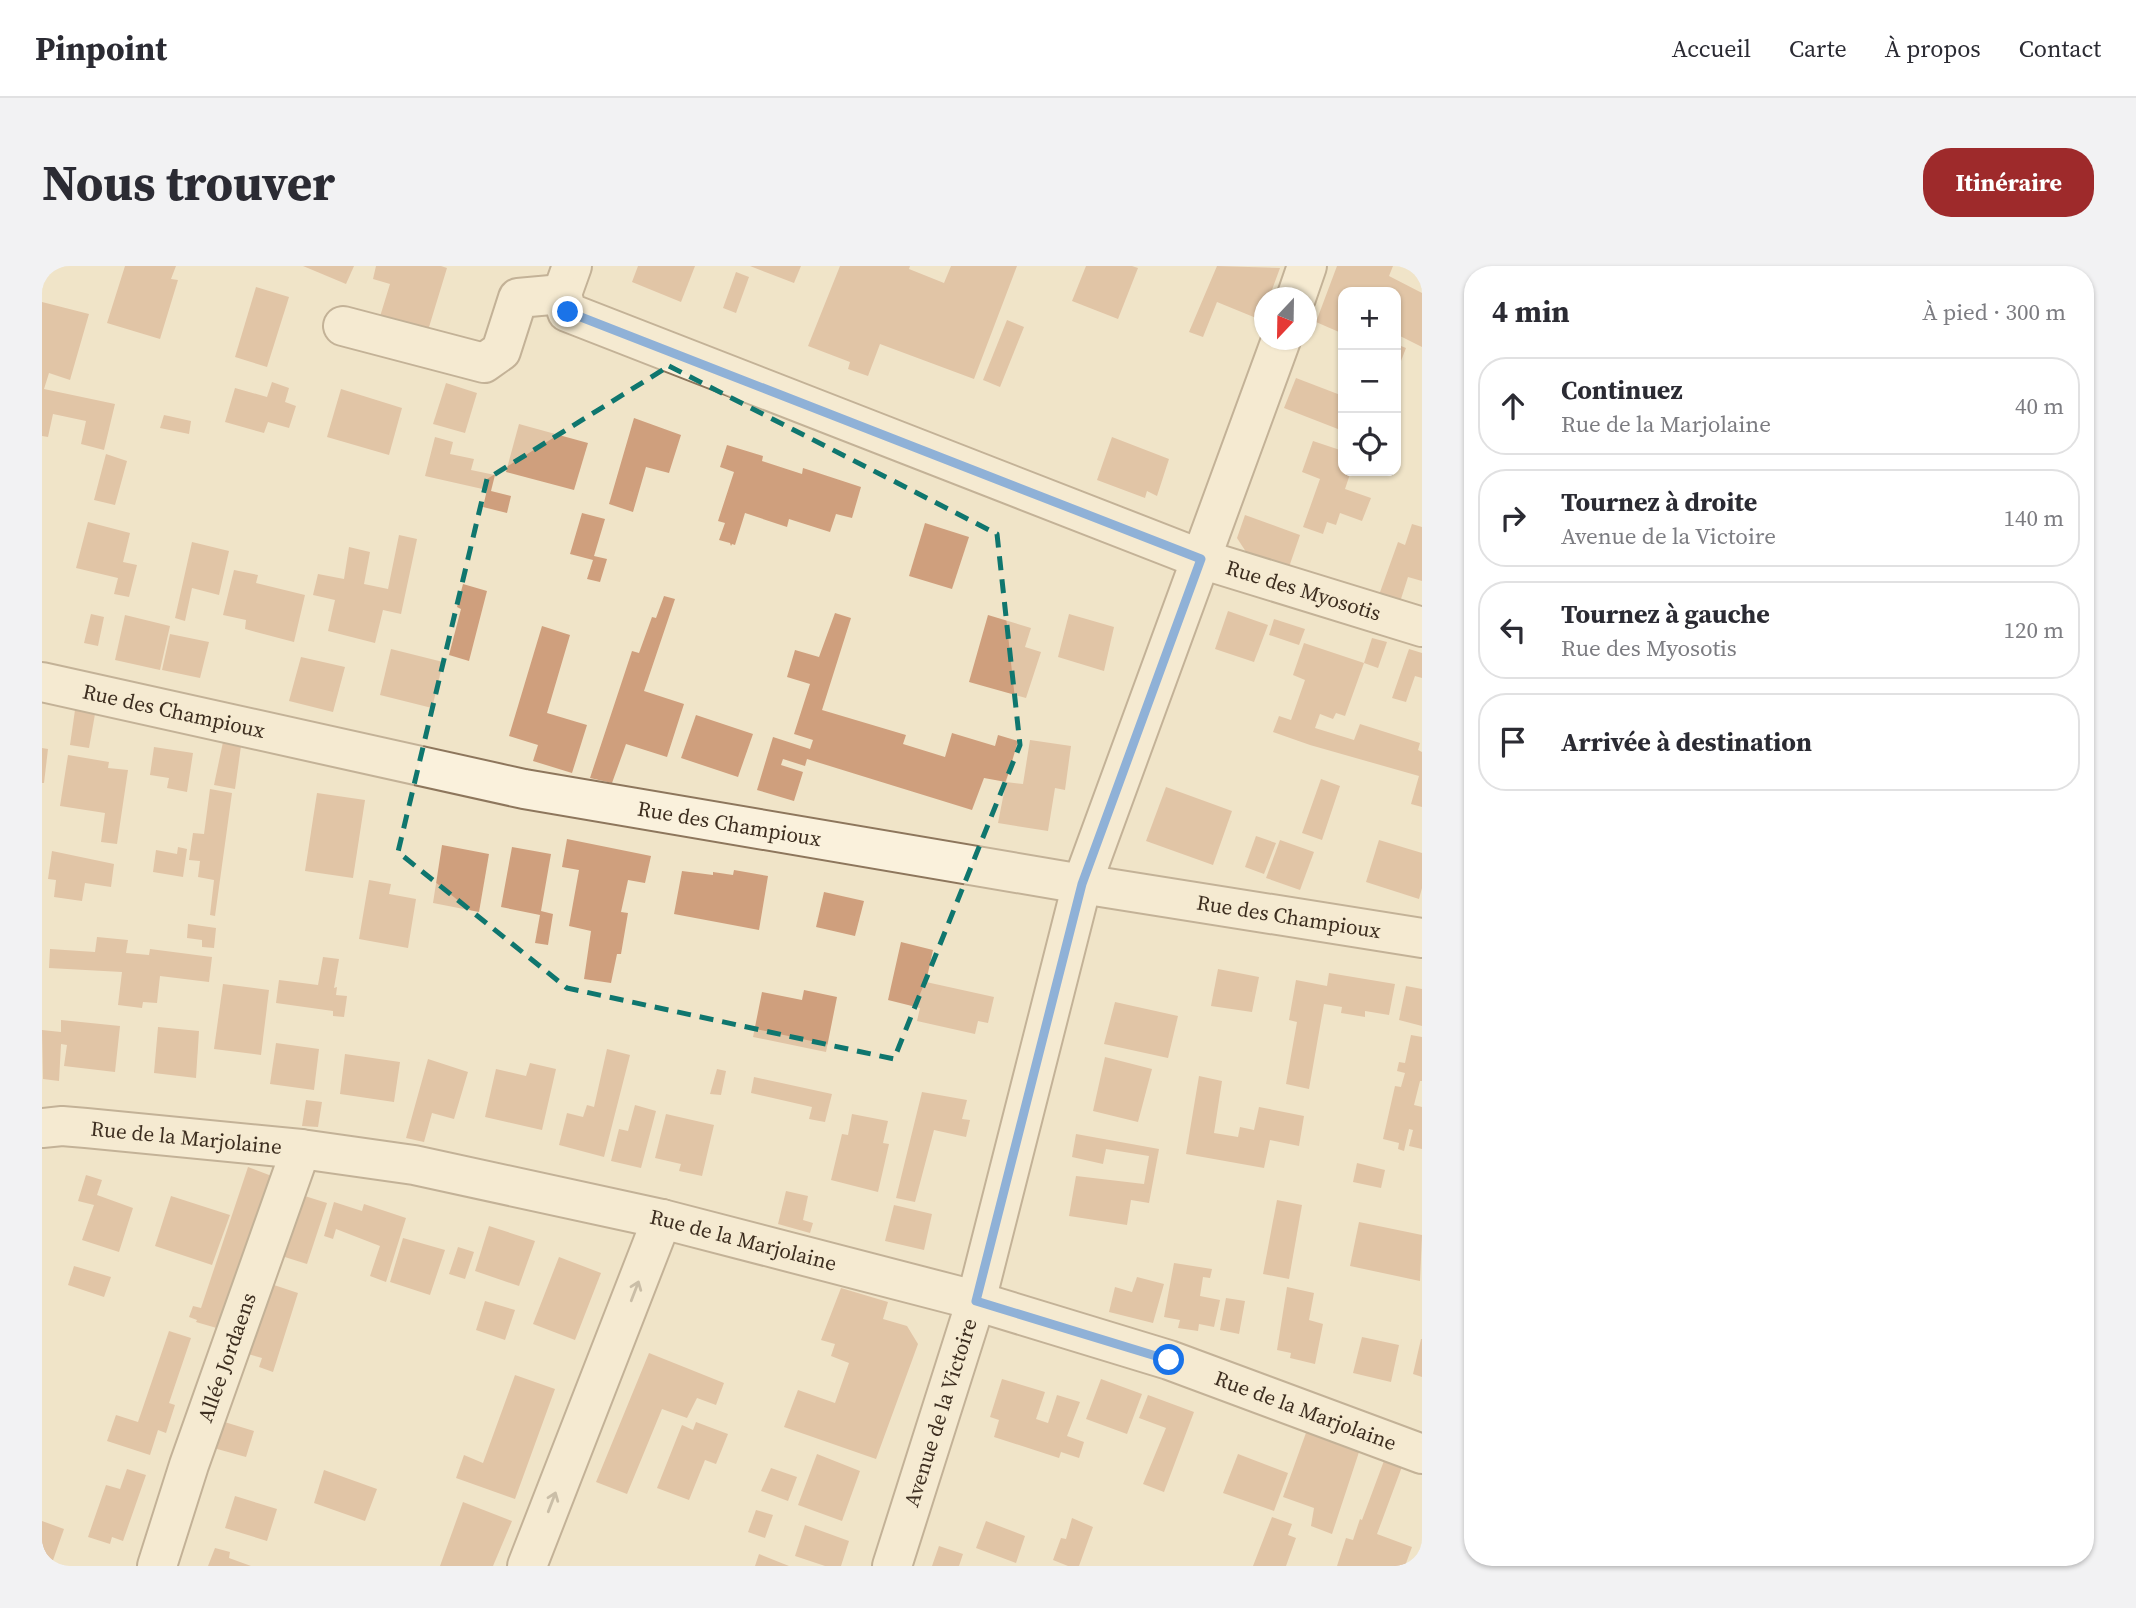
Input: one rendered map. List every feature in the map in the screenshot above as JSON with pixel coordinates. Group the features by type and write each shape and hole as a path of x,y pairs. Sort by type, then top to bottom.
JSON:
{"street":[{"path":"1300,287 1307,266"},
{"path":"343,326 484,363 501,351 519,298 567,280"},
{"name":"Rue des Myosotis","path":"567,280 568,312 1201,559 1422,627"},
{"name":"Avenue de la Victoire","path":"892,1566 976,1301 1082,884 1277,350"},
{"name":"Rue des Champioux","path":"42,682 524,789 1082,884 1422,938"},
{"name":"Rue de la Marjolaine","path":"42,1128 62,1126 301,1149 414,1165 662,1219 976,1301 1169,1360 1422,1454"},
{"name":"Allée Jordaens","path":"157,1566 189,1465 301,1149"},
{"path":"527,1566 662,1219"}],"highlighted area":[{"path":"669,366 997,534 1020,745 894,1059 567,988 398,852 487,479"}],"building":[{"path":"125,266 176,266 171,279 178,280 160,339 107,323"},
{"path":"303,266 354,266 346,284"},
{"path":"376,266 447,268 426,337 378,323 390,284 373,279"},
{"path":"638,266 695,266 681,302 632,282"},
{"path":"750,266 801,266 794,283"},
{"path":"840,266 910,266 909,269 944,283 951,266 1017,266 974,379 880,344 868,376 848,369 850,362 808,346"},
{"path":"1086,266 1138,268 1118,319 1072,301"},
{"path":"1217,266 1280,268 1273,287 1254,287 1254,317 1217,302 1203,337 1189,332"},
{"path":"1337,266 1393,266 1389,276 1422,293 1422,347 1401,336 1401,287 1338,287 1338,332 1317,322"},
{"path":"736,272 749,277 736,313 723,308"},
{"path":"256,287 289,297 267,367 235,357"},
{"path":"42,302 89,314 70,380 49,373 44,389 115,404 104,450 81,444 86,421 53,414 48,437 42,436"},
{"path":"1007,320 1024,327 1000,387 983,380"},
{"path":"1401,346 1406,348 1401,361"},
{"path":"1296,378 1338,394 1338,429 1284,408"},
{"path":"272,382 289,388 285,402 296,406 289,428 268,422 264,433 225,422 235,388 267,397"},
{"path":"446,383 477,393 465,433 433,424"},
{"path":"341,389 402,408 389,455 327,437"},
{"path":"164,415 191,421 189,434 160,428"},
{"path":"634,418 681,435 669,473 646,467 633,512 609,504"},
{"path":"519,424 588,443 574,490 506,472"},
{"path":"435,437 453,442 450,454 474,459 471,470 495,475 491,491 511,496 507,513 483,507 487,490 425,476"},
{"path":"1112,437 1169,459 1157,496 1147,491 1145,498 1097,480"},
{"path":"1313,441 1338,449 1338,476 1349,476 1345,489 1371,498 1362,521 1340,513 1336,525 1327,522 1323,534 1303,527 1320,479 1302,472"},
{"path":"727,445 763,456 762,461 802,474 803,468 861,487 852,518 836,514 830,532 789,519 787,527 745,513 735,545 731,546 730,543 719,540 725,523 718,521 734,472 720,467"},
{"path":"106,454 127,461 115,505 94,500"},
{"path":"582,513 605,519 594,556 607,559 600,582 587,579 593,560 570,554"},
{"path":"1245,515 1300,535 1289,567 1248,555 1237,538"},
{"path":"88,522 130,533 123,562 137,565 129,597 114,594 118,578 76,568"},
{"path":"925,523 969,537 952,589 909,576"},
{"path":"1412,524 1422,527 1422,581 1408,577 1400,602 1379,595 1398,542 1405,545"},
{"path":"399,535 417,539 401,614 383,610 375,643 328,631 335,600 313,595 318,574 344,579 349,547 370,552 364,584 388,589"},
{"path":"192,542 229,551 219,595 192,588 185,621 175,618"},
{"path":"234,570 258,575 256,583 305,595 294,642 245,629 246,620 223,615"},
{"path":"463,584 487,591 469,661 449,655 461,609 457,607"},
{"path":"664,596 675,599 644,691 684,704 667,757 626,744 612,783 590,778 632,651 639,653 652,617 656,618"},
{"path":"1228,611 1268,625 1254,662 1215,649"},
{"path":"835,613 851,618 822,710 906,735 903,744 945,757 952,733 995,746 998,735 1018,741 1006,782 984,778 972,810 807,759 805,766 783,759 781,765 803,772 794,801 757,790 773,737 810,749 813,740 794,734 810,684 787,677 795,650 819,657"},
{"path":"91,614 104,617 98,646 84,643"},
{"path":"1069,614 1114,627 1104,671 1058,657"},
{"path":"125,615 170,626 160,670 115,660"},
{"path":"988,615 1031,628 1025,647 1041,652 1026,698 969,682"},
{"path":"1274,619 1305,629 1299,645 1269,635"},
{"path":"542,626 570,635 547,713 587,725 572,773 533,761 538,745 509,736"},
{"path":"170,634 209,642 200,678 162,670"},
{"path":"1372,638 1387,642 1378,668 1364,663"},
{"path":"1304,643 1364,663 1345,716 1336,713 1333,719 1320,714 1315,728 1354,740 1360,724 1420,743 1418,750 1422,752 1422,807 1411,804 1419,776 1273,732 1279,716 1291,720 1305,680 1293,675"},
{"path":"391,649 443,662 432,708 380,695"},
{"path":"1409,649 1422,653 1422,678 1415,676 1406,702 1392,698"},
{"path":"301,657 345,667 333,712 289,701"},
{"path":"75,710 95,714 89,748 70,745"},
{"path":"696,715 753,734 738,777 681,758"},
{"path":"1030,740 1071,746 1065,790 1055,788 1048,831 998,823 1006,782 1023,784"},
{"path":"223,742 241,746 235,789 214,785"},
{"path":"154,747 193,753 187,792 167,788 169,778 150,775"},
{"path":"42,748 48,749 44,783 42,783"},
{"path":"68,755 109,762 108,768 128,770 117,844 101,842 105,813 60,806"},
{"path":"1321,779 1340,786 1322,840 1302,833"},
{"path":"1166,787 1232,811 1213,865 1146,841"},
{"path":"210,789 232,793 215,916 210,915 214,880 198,877 200,861 189,860 193,833 204,834"},
{"path":"317,793 365,800 353,878 305,871"},
{"path":"1256,836 1276,843 1264,874 1245,867"},
{"path":"567,839 651,856 645,883 628,880 621,912 628,913 621,954 617,954 611,983 584,979 591,931 569,926 579,870 562,867"},
{"path":"1280,840 1314,852 1300,890 1266,878"},
{"path":"1379,840 1422,853 1422,888 1419,899 1366,882"},
{"path":"442,845 489,854 479,912 433,903"},
{"path":"178,847 187,849 183,877 153,872 156,850 177,854"},
{"path":"512,847 551,854 541,911 553,914 548,945 535,943 540,915 501,907"},
{"path":"52,851 114,864 111,887 85,883 82,901 54,897 56,880 48,879"},
{"path":"734,870 768,876 759,930 674,914 682,871 733,875"},
{"path":"369,880 391,884 389,894 416,899 408,948 359,939"},
{"path":"824,892 864,901 855,936 816,927"},
{"path":"188,924 216,928 214,948 202,947 202,940 187,938"},
{"path":"97,937 128,940 126,953 149,955 150,949 212,957 209,982 160,976 157,1003 143,1002 142,1008 118,1005 122,972 49,968 50,949 95,952"},
{"path":"901,942 933,950 926,982 994,997 988,1023 978,1021 975,1034 917,1021 920,1008 888,1000"},
{"path":"323,957 339,959 334,988 337,987 336,995 347,996 344,1017 333,1016 333,1011 276,1003 279,980 318,985"},
{"path":"1218,969 1259,977 1252,1012 1211,1006"},
{"path":"1329,973 1395,984 1389,1015 1365,1011 1365,1017 1341,1013 1342,1007 1324,1004 1309,1089 1286,1084 1297,1022 1289,1020 1296,980 1327,986"},
{"path":"223,984 269,990 261,1055 214,1049"},
{"path":"1406,986 1422,989 1422,1026 1399,1020"},
{"path":"804,990 837,997 826,1052 753,1037 762,992 802,1000"},
{"path":"1115,1002 1178,1016 1168,1058 1104,1044"},
{"path":"61,1020 120,1026 115,1072 64,1066 67,1045 61,1044 59,1081 43,1079 42,1030 61,1032"},
{"path":"158,1027 199,1031 196,1078 154,1073"},
{"path":"1411,1035 1422,1037 1422,1081 1414,1105 1422,1107 1422,1149 1409,1146 1413,1130 1409,1129 1404,1151 1398,1149 1399,1143 1383,1139 1395,1086 1401,1087 1405,1073 1397,1071 1399,1062 1405,1063"},
{"path":"276,1043 319,1049 314,1090 270,1084"},
{"path":"607,1049 630,1055 604,1157 559,1145 567,1113 583,1117 587,1105 594,1107"},
{"path":"345,1054 400,1062 394,1102 340,1094"},
{"path":"1105,1057 1152,1069 1138,1122 1093,1111"},
{"path":"428,1059 468,1072 454,1119 432,1113 424,1142 406,1138"},
{"path":"530,1063 556,1069 542,1130 485,1117 496,1069 526,1076"},
{"path":"717,1069 726,1071 721,1095 710,1094"},
{"path":"1199,1076 1222,1081 1214,1133 1238,1137 1240,1127 1254,1130 1259,1107 1304,1116 1299,1146 1270,1140 1264,1168 1186,1154"},
{"path":"754,1077 832,1094 825,1122 809,1119 812,1107 751,1093"},
{"path":"922,1092 967,1100 962,1119 970,1120 966,1137 934,1130 915,1202 896,1198"},
{"path":"306,1100 322,1102 318,1127 302,1126"},
{"path":"635,1105 656,1111 641,1168 611,1161 619,1129 628,1131"},
{"path":"666,1114 714,1125 702,1176 679,1171 681,1164 655,1158"},
{"path":"852,1114 888,1121 883,1143 889,1144 878,1192 831,1180 842,1134 848,1135"},
{"path":"1076,1134 1159,1149 1149,1203 1131,1200 1127,1225 1069,1216 1076,1176 1144,1184 1149,1156 1106,1149 1103,1164 1072,1157"},
{"path":"1357,1163 1385,1170 1381,1188 1353,1182"},
{"path":"248,1167 277,1178 220,1329 196,1322 197,1320 189,1317 193,1306 201,1308"},
{"path":"86,1175 102,1180 97,1195 133,1208 119,1252 82,1240 94,1205 78,1201"},
{"path":"786,1191 808,1196 803,1220 813,1223 810,1233 778,1224"},
{"path":"292,1192 327,1203 307,1264 272,1253"},
{"path":"171,1196 230,1215 212,1265 155,1246"},
{"path":"1277,1200 1302,1205 1289,1279 1263,1274"},
{"path":"334,1202 362,1211 364,1204 406,1218 386,1282 370,1276 380,1246 336,1229 333,1239 324,1236"},
{"path":"894,1205 932,1214 924,1250 885,1241"},
{"path":"1359,1222 1422,1235 1420,1281 1350,1266"},
{"path":"489,1226 535,1241 519,1286 475,1271"},
{"path":"403,1238 445,1250 430,1295 390,1282"},
{"path":"458,1247 474,1252 465,1279 449,1274"},
{"path":"559,1257 601,1273 575,1340 533,1324"},
{"path":"1174,1263 1212,1269 1210,1278 1203,1277 1200,1296 1220,1300 1214,1327 1199,1324 1198,1331 1178,1328 1180,1320 1164,1317"},
{"path":"74,1266 111,1277 104,1297 68,1285"},
{"path":"1137,1277 1164,1284 1153,1323 1109,1312 1115,1287 1132,1292"},
{"path":"262,1281 298,1293 273,1372 259,1367 262,1358 248,1354"},
{"path":"1287,1287 1314,1293 1309,1320 1323,1324 1315,1364 1290,1358 1291,1353 1277,1350"},
{"path":"841,1288 888,1302 883,1319 907,1326 918,1344 876,1459 784,1427 798,1390 835,1403 849,1363 831,1356 835,1344 821,1340"},
{"path":"1226,1298 1245,1301 1239,1334 1220,1330"},
{"path":"485,1301 515,1310 505,1340 476,1330"},
{"path":"169,1331 191,1338 169,1403 175,1405 166,1433 158,1430 150,1455 107,1441 116,1415 138,1422"},
{"path":"1362,1337 1399,1345 1391,1382 1353,1373"},
{"path":"1422,1339 1422,1377 1413,1374"},
{"path":"649,1353 724,1383 716,1405 697,1398 687,1418 662,1409 627,1494 596,1482"},
{"path":"515,1375 555,1389 515,1499 456,1478 464,1455 483,1463"},
{"path":"1002,1379 1045,1392 1036,1419 1048,1423 1057,1395 1080,1402 1067,1436 1084,1442 1079,1458 1061,1452 1059,1458 994,1437 999,1420 990,1417"},
{"path":"1101,1379 1142,1394 1127,1434 1086,1419"},
{"path":"1148,1395 1194,1412 1164,1492 1143,1484 1166,1428 1139,1418"},
{"path":"218,1420 254,1431 246,1457 210,1447"},
{"path":"696,1422 728,1434 716,1464 705,1460 689,1500 657,1488 682,1425 693,1430"},
{"path":"1307,1430 1360,1449 1332,1534 1311,1526 1314,1508 1283,1497"},
{"path":"817,1454 860,1471 842,1521 798,1505"},
{"path":"1238,1454 1288,1473 1274,1511 1223,1493"},
{"path":"1385,1458 1403,1464 1377,1534 1412,1547 1405,1566 1337,1566 1346,1538 1353,1540 1360,1519 1362,1520"},
{"path":"771,1468 797,1477 788,1501 761,1491"},
{"path":"127,1469 146,1475 123,1541 112,1537 110,1544 88,1537 106,1485 120,1489"},
{"path":"324,1470 377,1489 365,1521 314,1503"},
{"path":"235,1496 277,1509 267,1541 225,1528"},
{"path":"463,1502 512,1521 493,1566 440,1566"},
{"path":"756,1510 773,1515 765,1538 748,1532"},
{"path":"1272,1517 1292,1524 1288,1535 1296,1538 1286,1566 1253,1566"},
{"path":"1072,1518 1093,1527 1079,1566 1068,1566 1053,1560 1061,1538 1066,1539"},
{"path":"42,1521 64,1529 51,1566 42,1566"},
{"path":"986,1521 1025,1536 1016,1563 976,1548"},
{"path":"805,1525 849,1541 841,1566 825,1566 795,1556"},
{"path":"939,1546 963,1554 959,1566 932,1566"},
{"path":"215,1548 230,1552 229,1558 251,1566 208,1566"},
{"path":"759,1554 789,1566 755,1566"}],"route":[{"path":"568,312 1201,559 1082,884 976,1301 1169,1360"}]}
